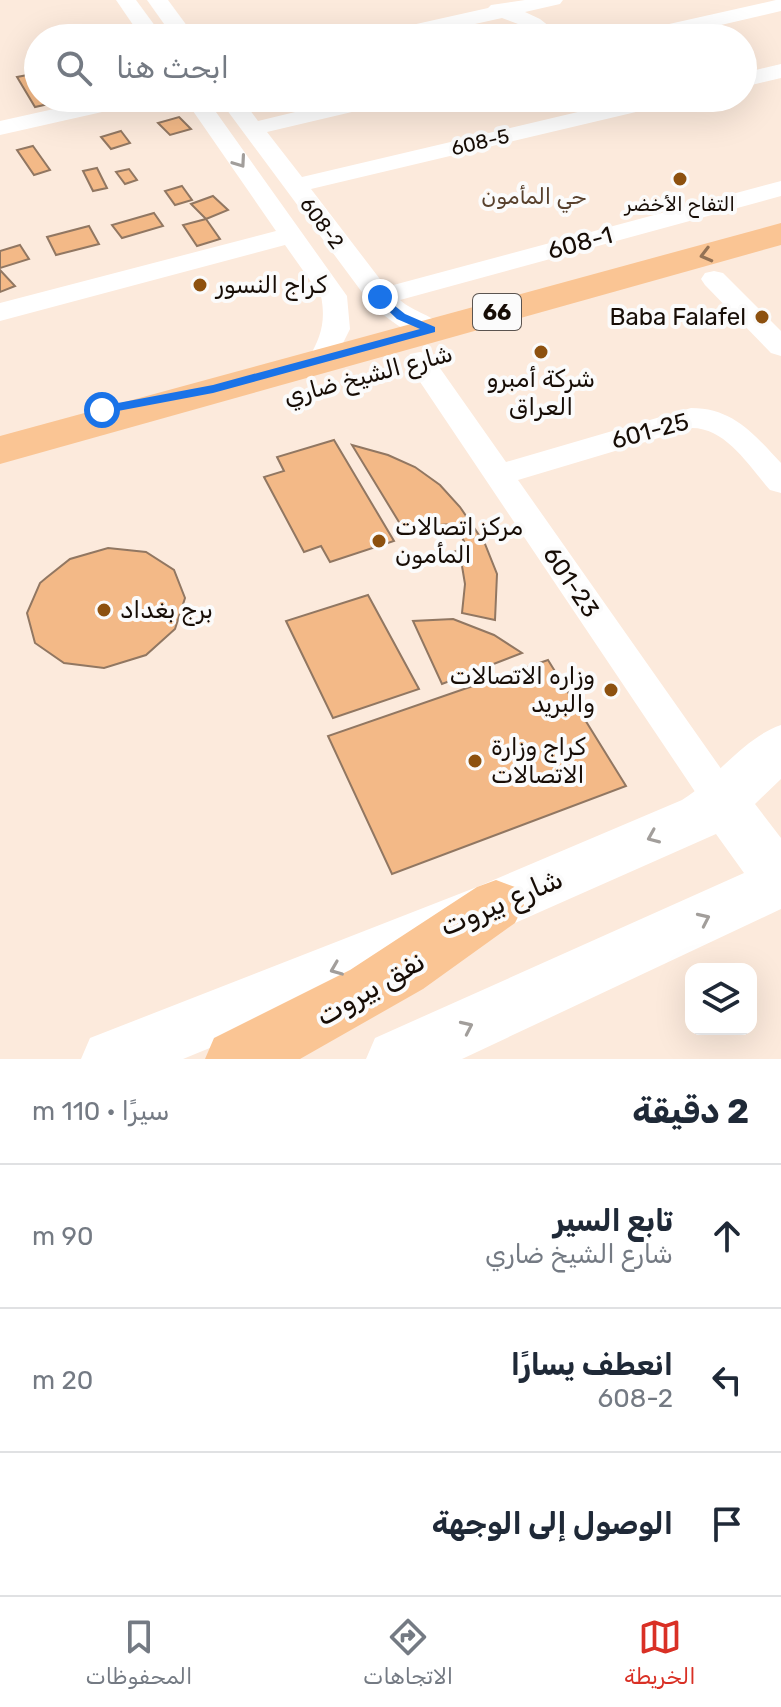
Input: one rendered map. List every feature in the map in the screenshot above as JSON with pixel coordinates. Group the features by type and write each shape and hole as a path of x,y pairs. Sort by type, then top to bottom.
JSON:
{"main road":[{"name":"شارع الشيخ ضاري","path":"0,474 781,234"},
{"name":"شارع الشيخ ضاري","path":"6,432 213,389 322,359 426,345 781,261"},
{"name":"شارع بيروت","path":"111,1059 496,905 701,816 723,802 781,746"},
{"path":"396,1059 781,882 723,802"},
{"name":"نفق بيروت","path":"235,1059 344,1007 438,949 496,905"}],"street":[{"path":"126,0 143,24"},
{"path":"157,0 175,24"},
{"path":"486,0 534,24"},
{"path":"447,24 553,0"},
{"path":"698,24 781,5"},
{"path":"757,77 781,71"},
{"path":"0,128 71,112"},
{"name":"608-2","path":"205,112 334,296 336,335 322,359"},
{"name":"608-2","path":"239,112 380,297 426,345"},
{"path":"252,129 323,112"},
{"name":"608-5","path":"271,206 299,192 611,112"},
{"name":"608-1","path":"380,297 781,188"},
{"path":"0,312 291,235"},
{"path":"714,279 781,347"},
{"name":"601-23","path":"426,345 498,475 723,802"},
{"name":"601-25","path":"498,475 691,418 710,418 733,430 781,482"}],"building":[{"path":"24,76 24,89 17,77"},
{"path":"179,117 191,129 170,135 158,123"},
{"path":"121,131 130,143 111,149 101,137"},
{"path":"33,146 50,170 34,175 17,150"},
{"path":"97,168 107,188 93,191 83,171"},
{"path":"129,169 137,180 125,184 116,172"},
{"path":"182,186 192,200 175,205 165,191"},
{"path":"213,196 228,210 206,219 191,204"},
{"path":"154,213 163,226 122,238 112,225"},
{"path":"206,219 220,239 197,246 183,225"},
{"path":"89,226 99,244 56,255 47,237"},
{"path":"20,245 29,259 0,268 0,251"},
{"path":"0,270 15,286 0,292"},
{"path":"334,440 394,541 330,562 321,546 304,552 264,477 284,471 277,457"},
{"path":"352,445 388,455 415,467 440,485 460,507 485,544 497,574 495,620 462,613 465,584 462,566 451,553 467,547 455,524 402,527"},
{"name":"برج بغداد","path":"108,548 146,552 174,570 185,598 175,629 146,655 104,668 64,663 35,643 27,613 40,583 46,578 70,559"},
{"path":"368,595 419,689 333,718 286,621"},
{"path":"453,619 494,635 522,653 442,684 413,621"},
{"name":"كراج وزارة الاتصالات","path":"548,660 626,786 392,874 328,736"}],"place":[{"name":"التفاح الأخضر","path":"680,179"},
{"name":"كراج النسور","path":"200,285"},
{"name":"Baba Falafel","path":"762,317"},
{"name":"شركة أمبرو العراق","path":"541,352"},
{"name":"مركز اتصالات المأمون","path":"379,541"},
{"name":"برج بغداد","path":"104,610"},
{"name":"وزاره الاتصالات والبريد","path":"611,690"},
{"name":"كراج وزارة الاتصالات","path":"475,761"}],"district":[{"name":"حي المأمون","path":"534,196"}],"route":[{"path":"102,410 213,389 431,330 401,316 380,297"}]}
